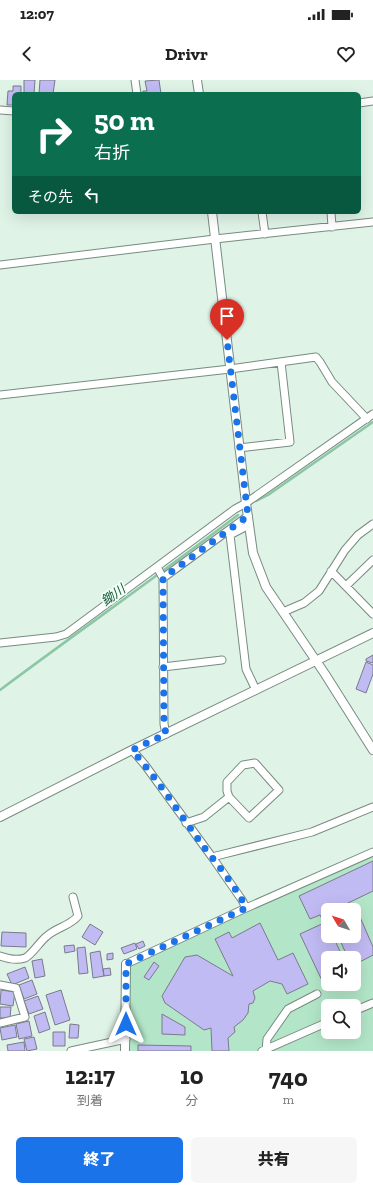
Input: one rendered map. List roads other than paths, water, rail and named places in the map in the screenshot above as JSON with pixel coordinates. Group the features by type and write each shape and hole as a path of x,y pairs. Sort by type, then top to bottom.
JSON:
{"street":[{"path":"135,80 137,92"},
{"path":"197,80 199,92"},
{"path":"361,103 373,101"},
{"path":"0,110 12,111"},
{"path":"212,214 239,448 253,553 266,587 373,750"},
{"path":"262,214 265,234"},
{"path":"331,214 332,227"},
{"path":"0,265 215,239 373,222"},
{"path":"0,395 230,369 316,357 332,382 370,417 235,510 160,572"},
{"path":"239,448 290,442 281,362"},
{"path":"0,643 56,637 66,634 248,516"},
{"path":"282,612 304,603 319,591 345,550 358,535 373,524"},
{"path":"249,525 230,535 246,669 256,690"},
{"path":"346,586 373,560"},
{"path":"332,571 373,614"},
{"path":"160,572 164,724 166,734"},
{"path":"0,817 132,750 373,633"},
{"path":"163,667 222,660"},
{"path":"132,750 145,765 212,857 246,908"},
{"path":"255,763 279,790 248,818 229,797 227,782 243,766 255,763"},
{"path":"186,823 204,817 229,797"},
{"path":"212,857 312,832 373,807"},
{"path":"125,1051 126,964 246,908 373,852"},
{"path":"0,956 9,959 26,958 48,934 74,922 78,916 73,897"},
{"path":"0,985 16,988 25,1017 0,1023"},
{"path":"264,1050 267,1039 288,1009 317,994"},
{"path":"361,1008 373,1003"},
{"path":"264,1050 321,1025"},
{"path":"71,1051 126,1039"}],"waterway":[{"name":"鋤川","path":"256,501 268,495 373,422"},
{"name":"鋤川","path":"0,690 238,515"}]}
